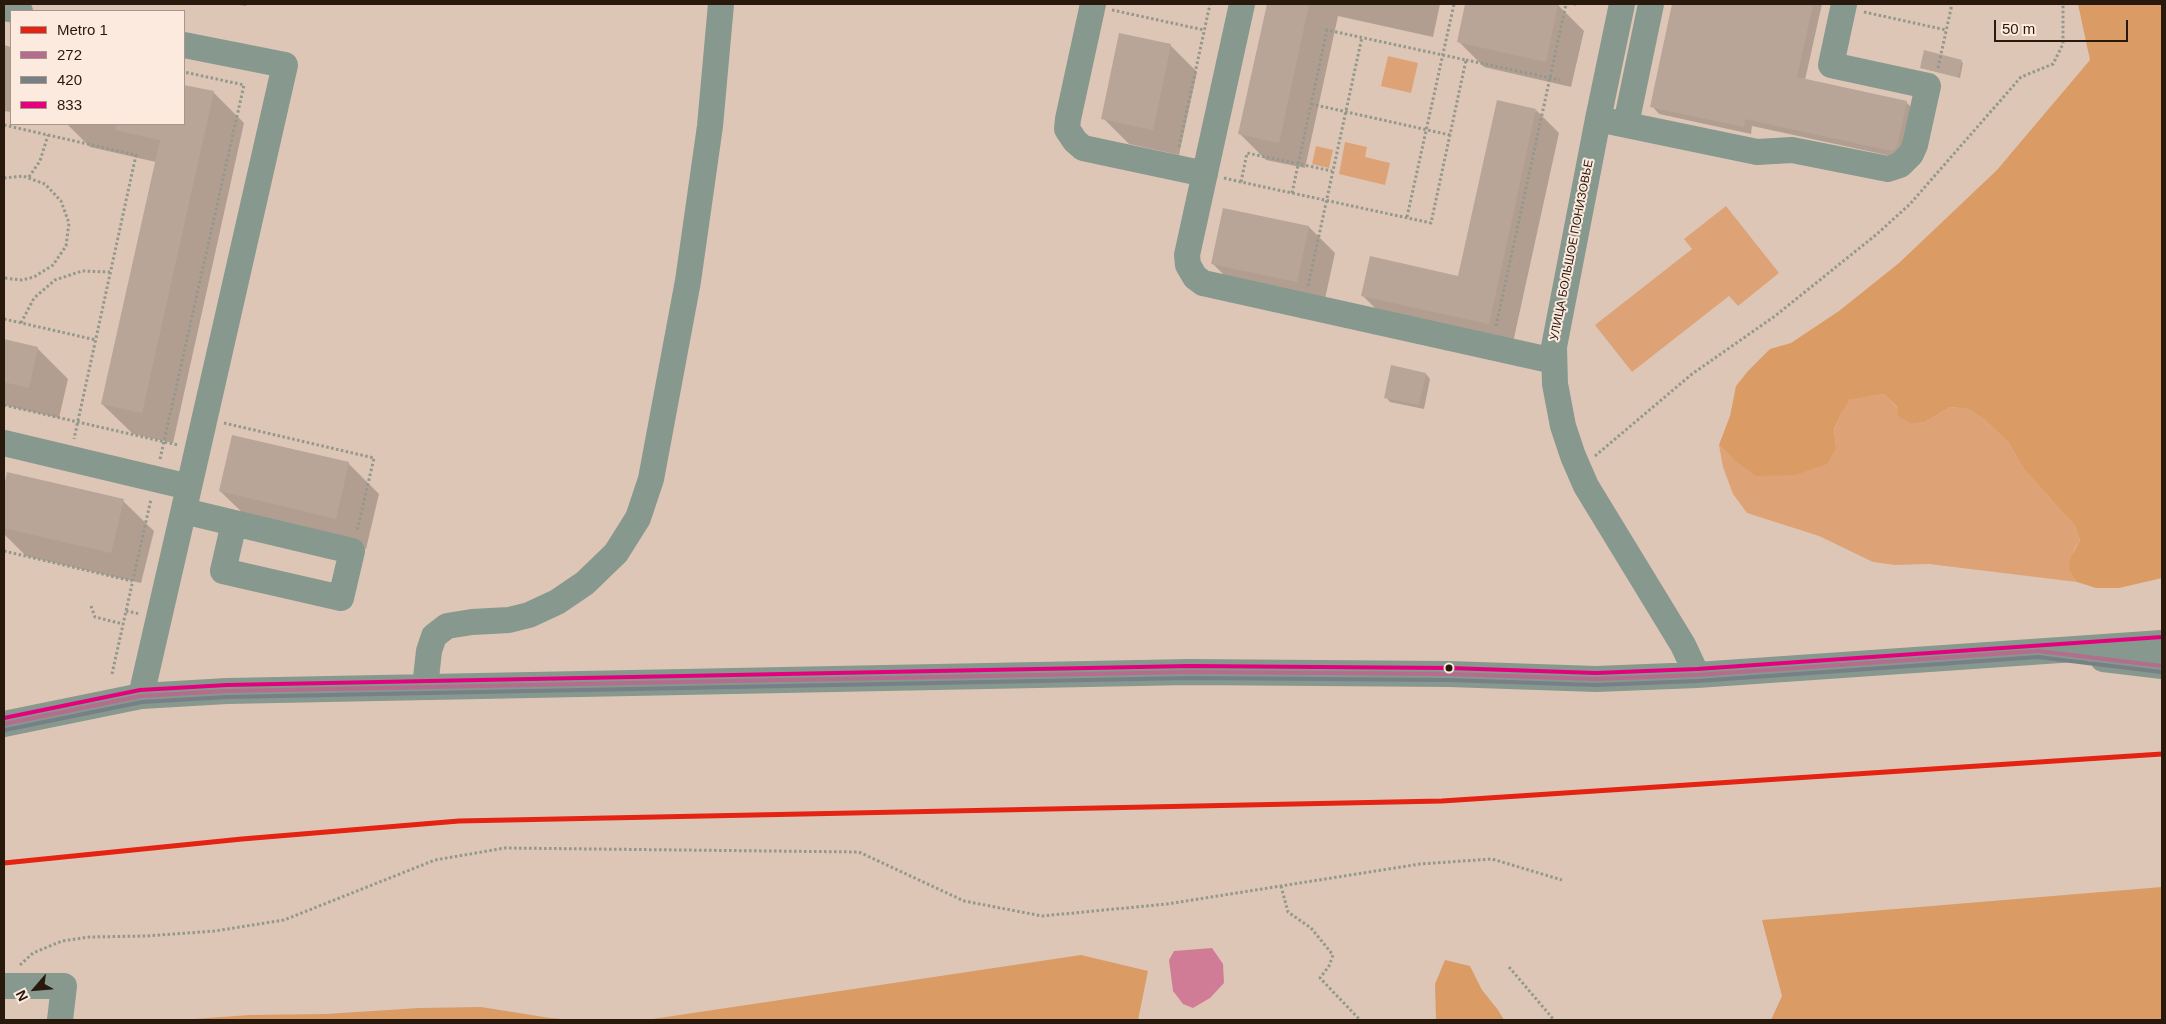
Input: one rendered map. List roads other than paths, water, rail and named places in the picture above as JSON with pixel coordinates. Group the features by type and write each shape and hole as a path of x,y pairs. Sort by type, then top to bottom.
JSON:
{"street":[{"path":"425,687 434,636 446,626 472,622 509,620 530,615 557,602 585,583 616,553 638,518 652,479 688,281 710,126 721,4"},
{"path":"1242,4 1217,176 1187,254 1188,265 1194,277 1202,283 1554,361"},
{"name":"УЛИЦА БОЛЬШОЕ ПОНИЗОВЬЕ","path":"1622,4 1554,347 1555,384 1563,426 1586,486 1682,646 1697,675"},
{"path":"1626,124 1651,4"},
{"path":"1598,119 1757,152 1792,150 1888,168 1900,165 1911,154 1915,145 1928,86 1831,65 1844,6"},
{"path":"1101,7 1068,119 1067,129 1075,141 1083,148 1217,176"},
{"path":"142,696 285,65 185,45"},
{"path":"4,443 155,479 186,499 234,523 352,551 341,598 223,571 234,523"},
{"path":"4,724 142,696 226,692 1189,672 1449,674 1596,679 1697,675 2162,643"},
{"path":"2038,651 2162,666"},
{"path":"11,976 64,986 60,1020"}],"metro line":[{"name":"1","path":"4,863 242,839 459,821 1442,801 2162,754"}]}
